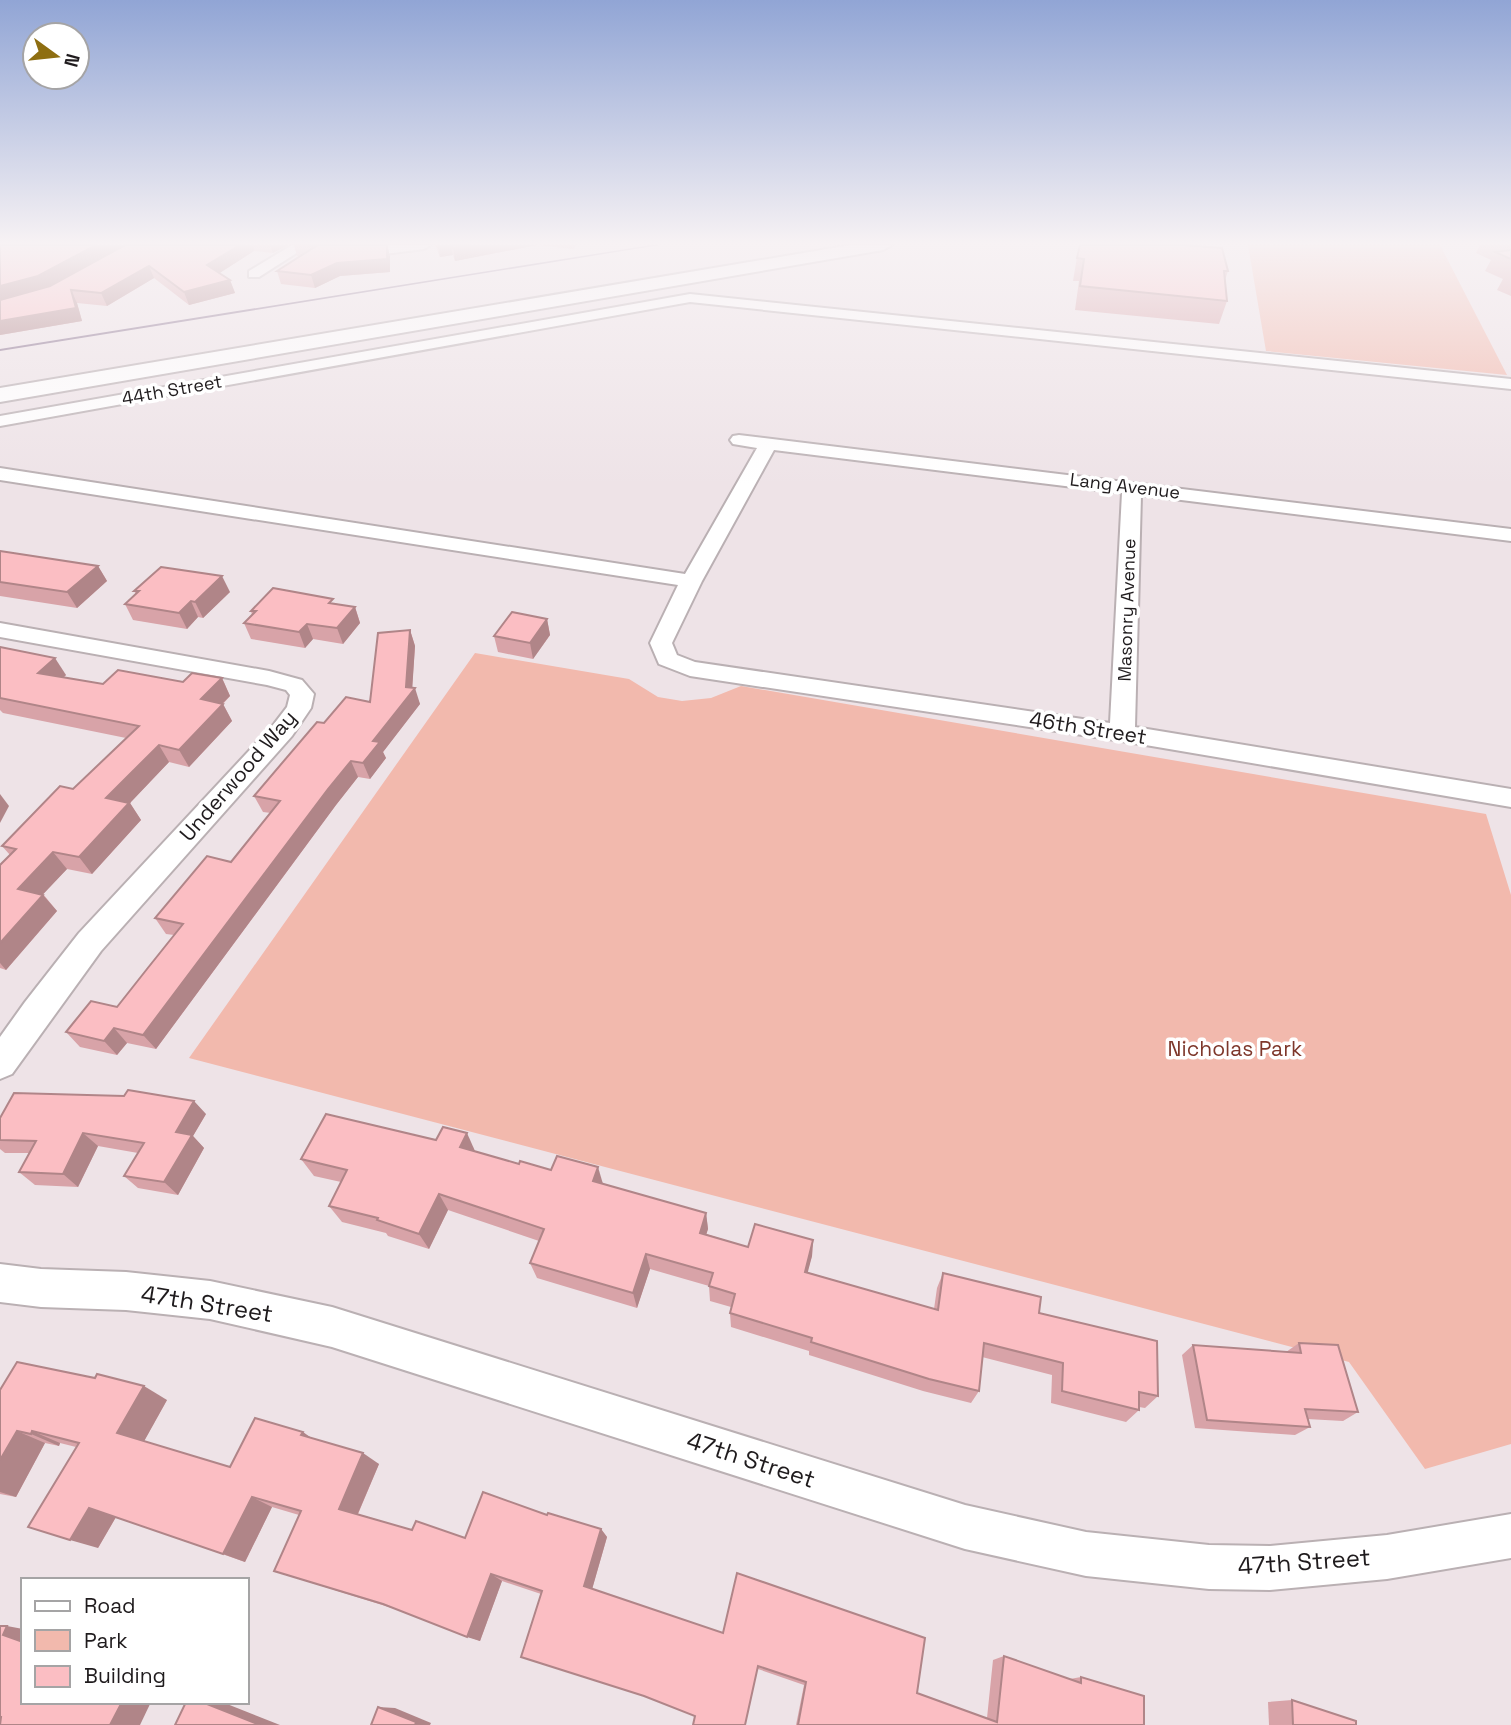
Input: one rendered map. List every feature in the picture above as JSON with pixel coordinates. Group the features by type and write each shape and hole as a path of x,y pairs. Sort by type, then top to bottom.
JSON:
{"highway":[{"path":"0,395 409,326"}],"street":[{"name":"44th Street","path":"0,421 536,326"},
{"name":"44th Street","path":"953,326 1511,384"},
{"name":"Lang Avenue","path":"739,440 1511,535"},
{"path":"0,474 691,581 760,454 769,444"},
{"name":"Masonry Avenue","path":"1122,733 1132,487"},
{"name":"46th Street","path":"691,581 661,643 667,659 690,668 1122,733 1511,797"},
{"name":"Underwood Way","path":"0,630 268,677 294,685 302,694 299,708 283,730 90,942 36,1012 0,1065"},
{"name":"47th Street","path":"0,1283 126,1291 210,1300 332,1327 965,1527 1086,1553 1209,1567 1270,1568 1387,1557 1511,1536"}],"green space":[{"path":"1262,326 1481,326 1507,375 1266,351"},
{"name":"Nicholas Park","path":"475,653 629,679 658,697 682,701 711,698 741,686 1486,814 1511,895 1511,1444 1425,1469 1349,1362 189,1058"}],"building":[{"path":"0,551 98,566 67,592 0,582"},
{"path":"161,567 222,576 179,613 125,604 139,591 134,591"},
{"path":"273,588 333,599 329,603 355,607 337,628 307,624 299,632 244,623 256,611 251,611"},
{"path":"512,612 547,619 530,643 494,636"},
{"path":"410,630 406,687 415,688 373,741 380,742 363,763 351,761 328,789 143,1035 114,1028 104,1041 66,1032 91,1001 117,1007 183,924 155,918 207,856 231,862 280,801 254,796 317,722 324,723 346,697 370,702 378,633"},
{"path":"0,647 55,658 38,673 103,684 118,670 183,682 192,673 222,678 201,699 223,704 179,750 159,745 106,798 129,803 79,857 53,852 18,889 43,895 0,943 0,865 16,849 2,846 60,786 73,789 139,726 0,698"},
{"path":"128,1090 194,1101 176,1132 192,1135 164,1182 124,1176 144,1143 83,1133 63,1174 19,1172 36,1141 0,1140 0,1118 14,1093 124,1096"},
{"path":"326,1114 436,1140 443,1127 467,1133 460,1147 519,1164 520,1161 551,1170 557,1156 598,1167 593,1181 706,1213 700,1233 748,1247 755,1224 813,1240 805,1272 938,1310 943,1273 1041,1297 1039,1313 1157,1341 1158,1396 1139,1392 1139,1410 1062,1391 1063,1363 984,1343 979,1391 929,1379 730,1313 735,1294 709,1286 713,1273 646,1254 633,1293 530,1263 544,1229 439,1194 419,1234 377,1220 378,1218 329,1206 347,1170 301,1159"},
{"path":"1299,1343 1338,1345 1358,1412 1305,1409 1310,1427 1207,1420 1193,1345 1301,1353"},
{"path":"17,1362 95,1378 97,1374 144,1386 117,1433 230,1467 255,1418 363,1453 339,1509 412,1530 416,1521 465,1538 483,1492 547,1515 548,1513 601,1529 584,1586 723,1633 737,1573 925,1638 917,1693 997,1722 1004,1656 1081,1683 1081,1677 1144,1696 1144,1725 798,1725 806,1682 758,1666 745,1725 693,1725 695,1716 644,1696 521,1657 542,1591 491,1574 467,1637 383,1604 274,1571 301,1511 252,1497 223,1554 89,1508 70,1540 28,1527 79,1443 32,1431 31,1434 17,1431 0,1460 0,1390"},
{"path":"0,1626 7,1626 3,1635 21,1641 21,1704 121,1704 110,1725 0,1725"},
{"path":"1292,1700 1356,1721 1356,1725 1293,1725"},
{"path":"185,1704 207,1704 260,1725 175,1725"},
{"path":"378,1707 416,1722 415,1725 371,1725"}],"waterway":[{"path":"0,350 154,326"}]}
